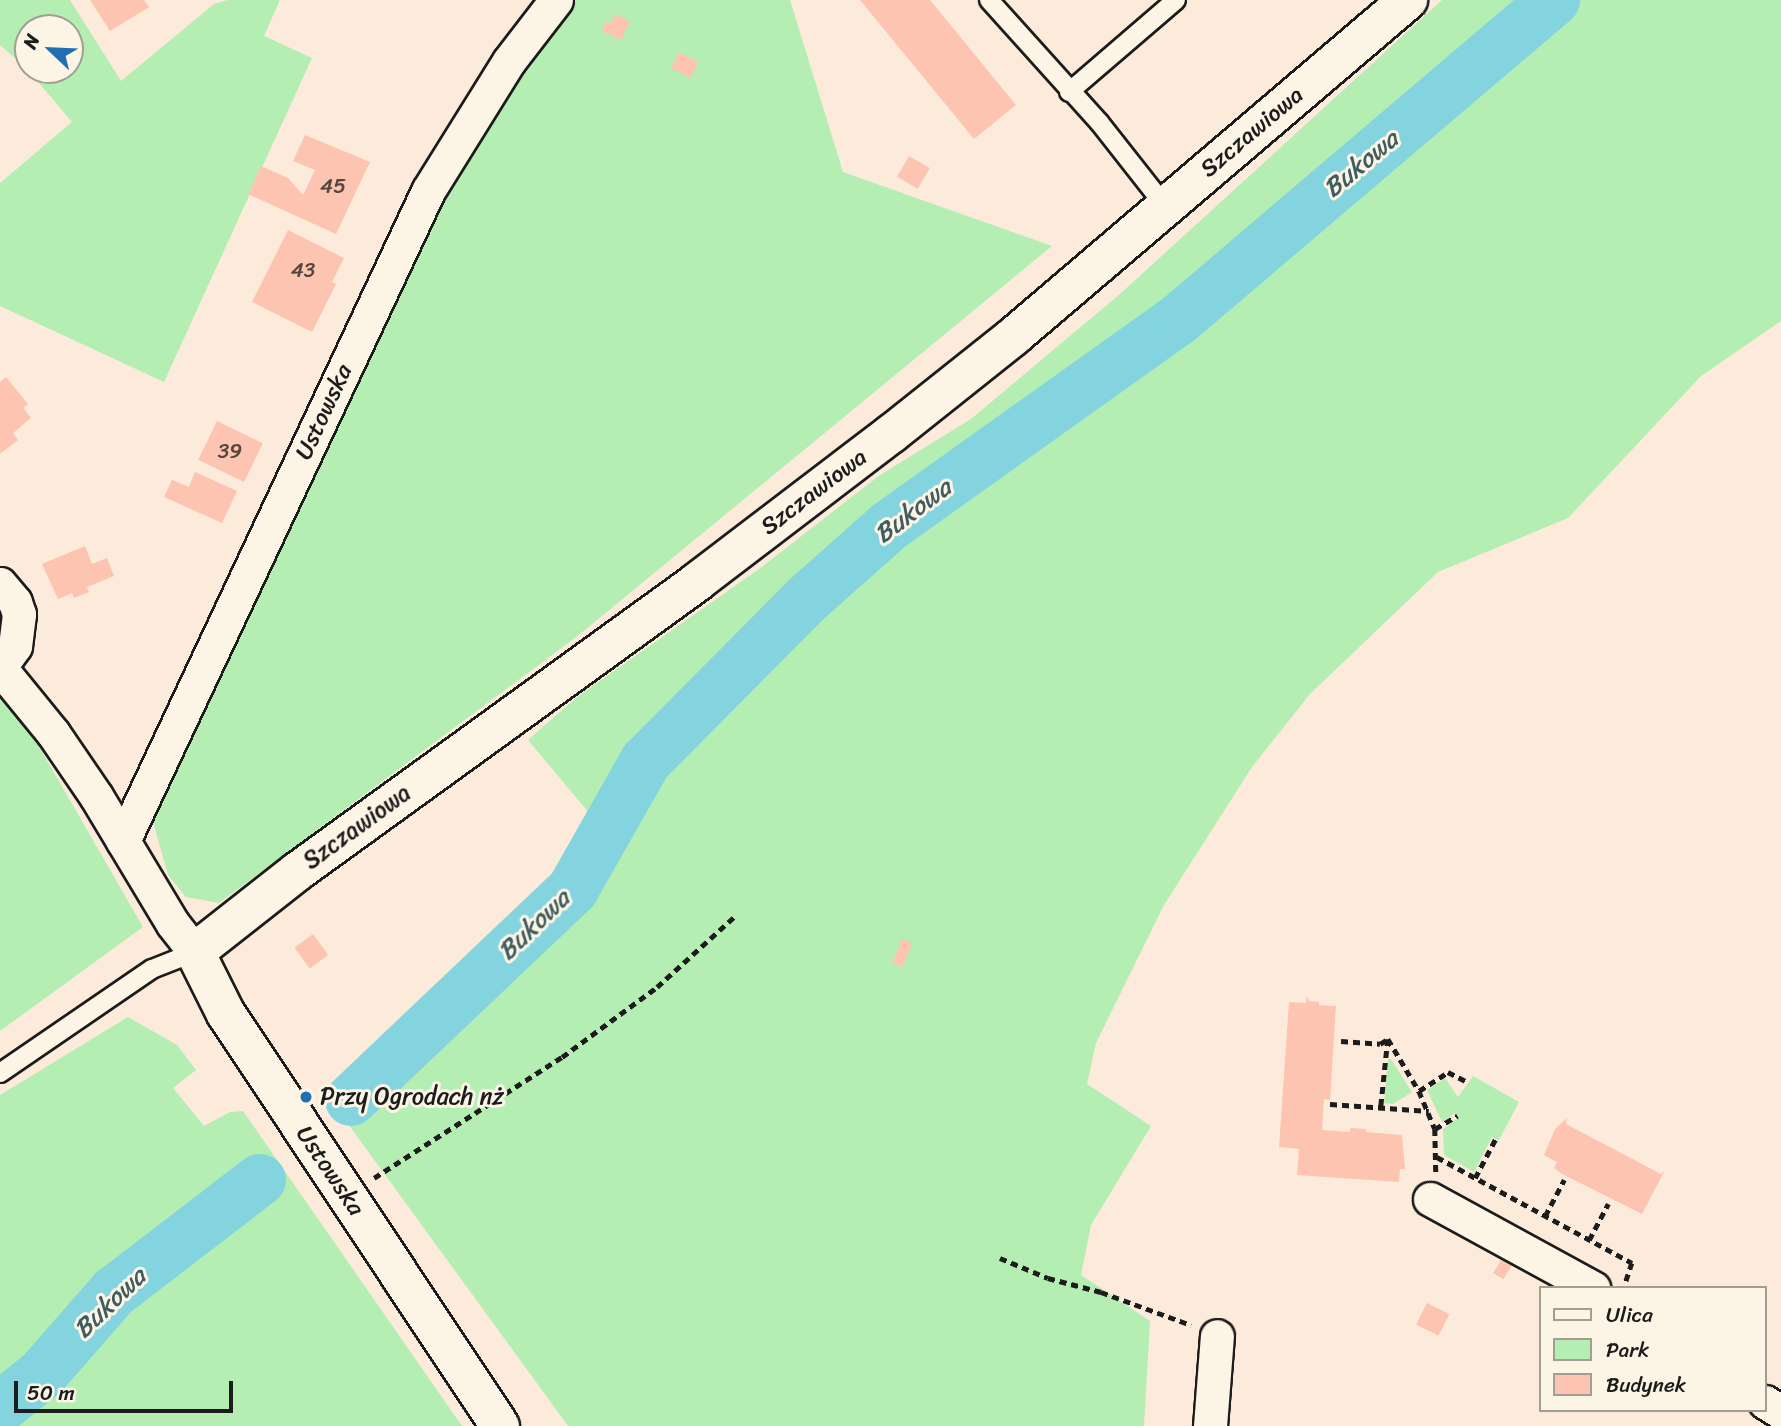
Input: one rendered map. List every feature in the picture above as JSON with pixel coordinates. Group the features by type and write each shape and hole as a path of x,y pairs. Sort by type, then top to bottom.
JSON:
{"street":[{"name":"Ustowska","path":"123,841 428,191 489,90 556,0"},
{"name":"Szczawiowa","path":"195,952 298,871 698,581 880,442 1014,336 1408,0"},
{"name":"Ustowska","path":"0,584 15,602 19,624 15,646 0,668 53,733 173,924 195,952 226,1014 500,1426"},
{"path":"1431,1200 1589,1286"},
{"path":"1210,1426 1217,1336"}],"lane":[{"path":"989,0 1098,122 1165,206"},
{"path":"1069,92 1176,1"},
{"path":"0,1073 152,969 195,952"}],"path":[{"path":"383,1172 562,1057 657,987 735,916"},
{"path":"1341,1041 1380,1044 1388,1040"},
{"path":"1388,1040 1419,1091 1435,1129 1437,1157 1431,1200"},
{"path":"1381,1107 1388,1040"},
{"path":"1419,1091 1448,1072 1468,1082"},
{"path":"1330,1104 1429,1111"},
{"path":"1435,1129 1457,1116"},
{"path":"1475,1178 1496,1138"},
{"path":"1437,1157 1632,1264 1624,1286"},
{"path":"1545,1216 1564,1180"},
{"path":"1589,1240 1608,1203"},
{"path":"1000,1258 1048,1278 1153,1310 1217,1336"}],"green space":[{"path":"0,0 70,0 79,14 14,14 14,58 0,45"},
{"path":"228,0 280,0 264,36 312,58 164,382 0,306 0,183 72,122 40,84 84,84 84,22 121,81 214,4"},
{"path":"575,0 790,0 843,172 1052,246 580,634 219,903 186,897 168,875 152,818 464,161"},
{"path":"1442,0 1781,0 1781,321 1701,376 1568,518 1438,572 1310,694 1252,767 1164,905 1096,1043 1087,1084 1151,1126 1091,1225 1081,1275 1150,1321 1144,1426 568,1426 343,1117 579,896 614,843 528,740 577,697 759,569 880,475 971,419 1120,294"},
{"path":"0,693 26,724 143,927 0,1031"},
{"path":"128,1017 177,1045 196,1070 173,1088 204,1126 230,1112 243,1111 462,1426 0,1426 0,1095"},
{"path":"1388,1059 1391,1059 1412,1092 1393,1104 1384,1103"},
{"path":"1473,1076 1519,1102 1499,1140 1492,1137 1474,1172 1444,1155 1443,1129 1458,1118 1455,1113 1442,1122 1427,1090 1445,1078 1458,1097"}],"building":[{"path":"90,0 144,0 149,7 110,31"},
{"path":"860,0 930,0 1016,105 974,139"},
{"path":"614,14 630,21 621,40 602,31 606,20 611,23"},
{"path":"679,52 699,62 690,78 671,68"},
{"path":"305,135 370,162 336,234 248,194 261,166 288,178 303,195 315,170 293,161"},
{"path":"909,156 930,168 918,189 897,177"},
{"path":"288,230 344,258 332,282 336,284 312,332 252,302"},
{"path":"6,377 28,404 23,408 31,418 13,433 18,440 0,454 0,382"},
{"path":"217,421 263,443 244,482 198,460"},
{"path":"195,472 237,491 222,523 164,497 172,480 189,487"},
{"path":"85,546 92,564 107,558 114,576 87,587 89,592 74,598 72,593 58,599 42,564"},
{"path":"313,934 328,955 310,969 294,948"},
{"path":"902,939 912,943 902,967 892,963"},
{"path":"1307,996 1309,1001 1319,1002 1319,1005 1336,1006 1330,1100 1324,1099 1322,1130 1350,1132 1350,1128 1366,1129 1366,1132 1402,1135 1405,1169 1400,1169 1399,1182 1297,1175 1299,1149 1279,1147 1289,1002 1306,1003"},
{"path":"1567,1118 1566,1124 1661,1174 1665,1170 1642,1214 1554,1168 1557,1162 1544,1155 1555,1129"},
{"path":"1504,1255 1514,1261 1503,1279 1493,1273"},
{"path":"1427,1303 1449,1314 1438,1336 1416,1324"}],"waterway":[{"name":"Bukowa","path":"351,1100 573,889 645,762 808,598 889,526 1178,320 1554,0"},
{"name":"Bukowa","path":"0,1408 43,1373 114,1292 260,1180"}],"place":[{"name":"Przy Ogrodach nż","path":"306,1097"}]}
